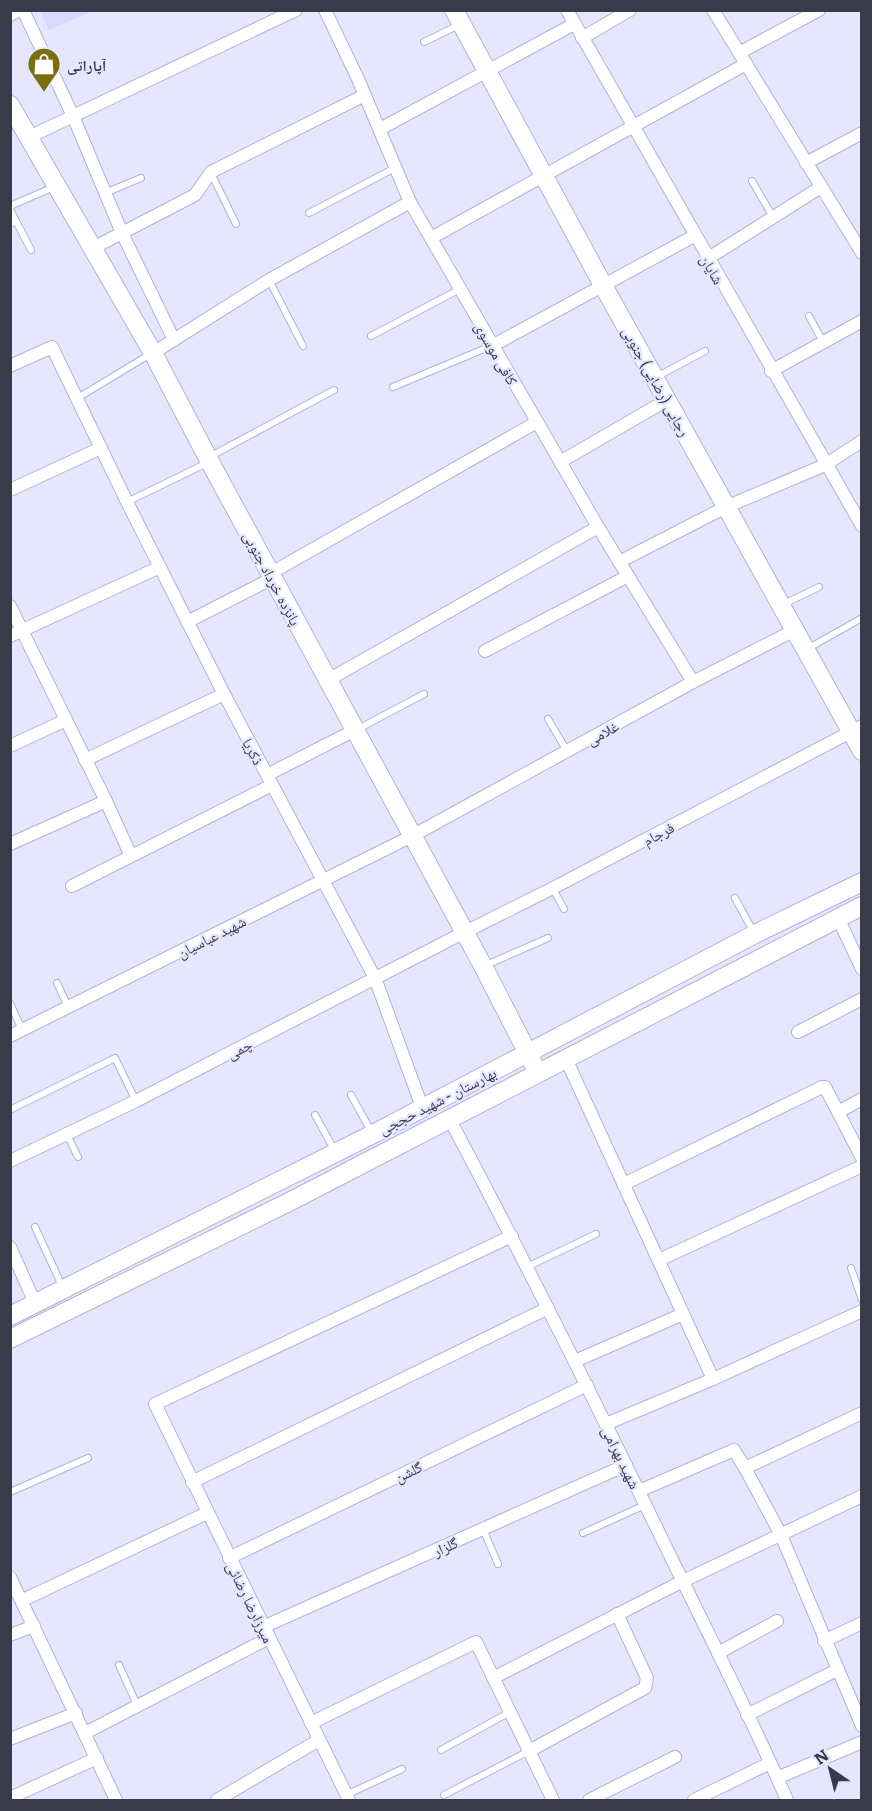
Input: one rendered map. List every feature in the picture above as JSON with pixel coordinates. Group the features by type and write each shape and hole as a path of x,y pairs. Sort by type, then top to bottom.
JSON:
{"main road":[{"name":"رجایی (رضایی) جنوبی","path":"458,17 604,287 781,606 856,729 861,750"},
{"name":"پانزده خرداد جنوبی","path":"10,105 153,353 208,460 465,932 538,1073"},
{"name":"بهارستان - شهید حججی","path":"10,1316 373,1134 755,934 861,882"},
{"path":"837,894 846,902 848,913"},
{"name":"بهارستان - شهید حججی","path":"10,1339 289,1202 848,913"}],"street":[{"path":"10,15 21,10 73,116 122,233 174,340"},
{"path":"29,137 296,10"},
{"name":"کافی موسوی","path":"325,10 365,95 410,202 598,527 693,682"},
{"name":"شایان","path":"567,10 861,526"},
{"path":"582,38 630,10"},
{"path":"431,238 633,129 819,10"},
{"path":"716,11 742,59 861,253"},
{"path":"380,129 574,24"},
{"path":"93,248 195,195 211,172 365,95"},
{"path":"806,163 861,133"},
{"path":"707,259 821,187"},
{"path":"153,353 269,280 410,202"},
{"path":"492,345 604,287 694,236"},
{"path":"771,371 861,321"},
{"name":"ذکریا","path":"10,366 52,347 187,622 375,978 422,1107"},
{"path":"560,462 667,400"},
{"path":"187,622 537,422"},
{"path":"619,562 726,507 825,465 861,441"},
{"path":"10,490 101,448"},
{"path":"328,680 598,527"},
{"path":"10,636 160,567"},
{"path":"485,651 628,576"},
{"path":"10,606 131,856"},
{"name":"غلامی","path":"412,836 693,682 795,630"},
{"path":"85,760 224,694"},
{"path":"10,747 66,720"},
{"name":"فرجام","path":"465,932 856,729"},
{"path":"72,886 269,780 355,730"},
{"path":"10,844 106,801"},
{"name":"شهید عباسیان","path":"16,1033 412,836"},
{"path":"848,913 861,969"},
{"name":"چمی","path":"10,1161 136,1101 465,932"},
{"path":"798,1032 861,999"},
{"path":"566,1059 713,1379"},
{"path":"624,1184 777,1108 825,1087 861,1158"},
{"path":"838,1112 861,1100"},
{"name":"شهید بهرامی","path":"449,1118 587,1385 787,1800"},
{"path":"659,1260 861,1166"},
{"name":"میرزارضا رضائی","path":"348,1798 155,1404 512,1236"},
{"path":"10,1247 35,1303"},
{"path":"192,1482 548,1308"},
{"path":"606,1424 713,1379 861,1311"},
{"path":"575,1361 683,1314"},
{"name":"گلشن","path":"229,1558 587,1385"},
{"path":"745,1468 861,1413"},
{"path":"639,1491 734,1450 781,1535 861,1726"},
{"name":"گلزار","path":"85,1733 266,1633 483,1529 626,1466"},
{"path":"493,1678 683,1581 861,1496"},
{"path":"23,1600 207,1513"},
{"path":"10,1577 23,1600 116,1800"},
{"path":"528,1751 645,1688 647,1678 617,1614"},
{"path":"718,1653 777,1621"},
{"path":"824,1641 861,1623"},
{"path":"10,1635 34,1626"},
{"path":"311,1723 476,1642 553,1800"},
{"path":"747,1715 837,1670"},
{"path":"10,1739 76,1713"},
{"path":"217,1800 319,1740"},
{"path":"777,1778 861,1742"},
{"path":"589,1800 675,1757"},
{"path":"10,1798 97,1758"},
{"path":"694,1800 770,1763"}],"lane":[{"path":"424,42 458,17"},
{"path":"309,213 396,168"},
{"path":"211,172 236,225"},
{"path":"105,193 141,178"},
{"path":"752,181 774,217"},
{"path":"31,250 13,222 10,208 57,186"},
{"path":"269,280 303,346"},
{"path":"371,336 460,290"},
{"path":"809,316 824,342"},
{"path":"393,387 492,345"},
{"path":"655,378 705,351"},
{"path":"76,399 153,353"},
{"path":"127,502 334,390"},
{"path":"781,606 819,587"},
{"path":"806,650 861,618"},
{"path":"355,730 424,694"},
{"path":"548,719 567,751"},
{"path":"553,888 564,909"},
{"path":"735,898 755,934"},
{"path":"483,966 548,938"},
{"path":"57,983 69,1008"},
{"path":"10,1003 16,1033"},
{"path":"10,1110 115,1058 136,1101"},
{"path":"351,1095 373,1134"},
{"path":"315,1115 336,1152"},
{"path":"66,1134 78,1157"},
{"path":"35,1227 63,1288"},
{"path":"527,1267 596,1234"},
{"path":"851,1268 861,1300"},
{"path":"10,1492 88,1458"},
{"path":"583,1533 645,1505"},
{"path":"483,1529 498,1564"},
{"path":"119,1665 137,1705"},
{"path":"441,1750 510,1712"},
{"path":"444,1795 528,1751"},
{"path":"348,1798 402,1769"}],"shaded area":[{"path":"40,11 93,11 49,30"}],"place":[{"name":"آپاراتی","path":"44,93"}]}
